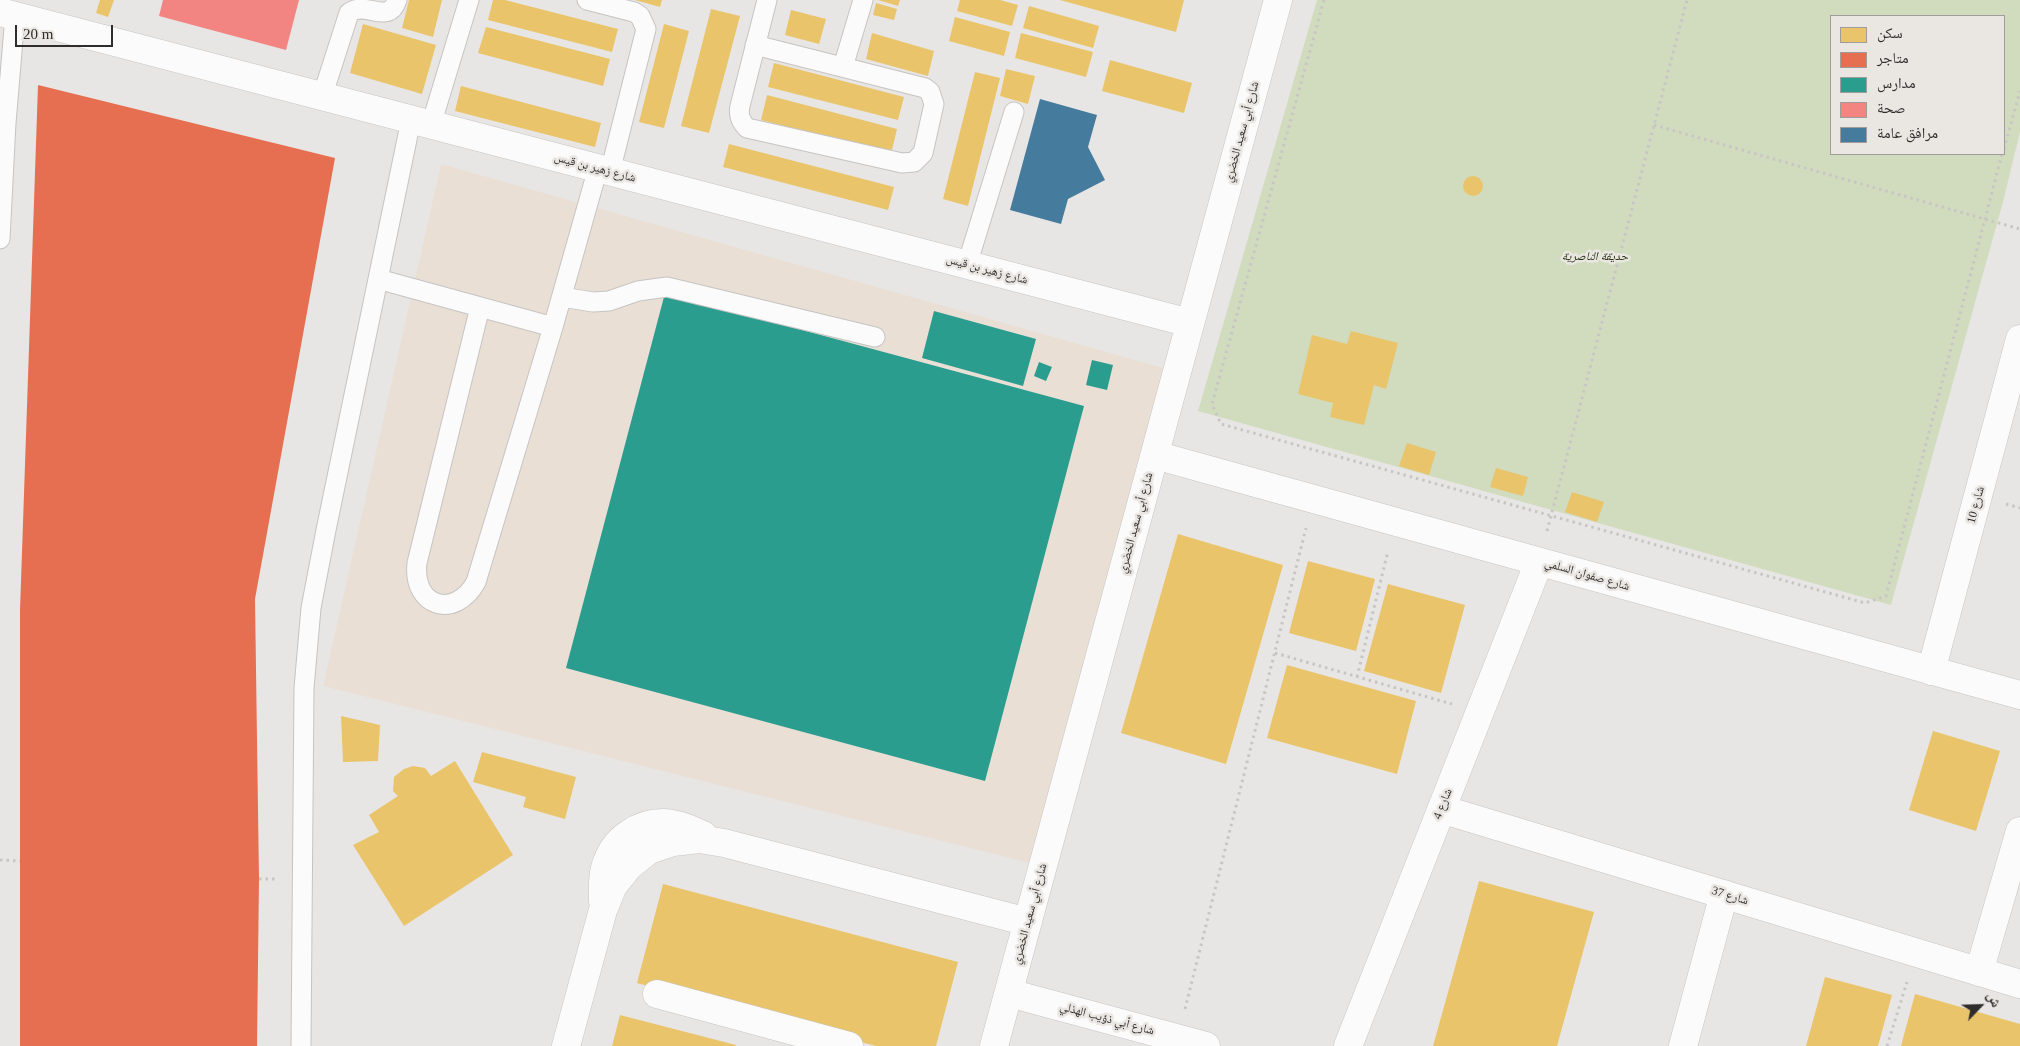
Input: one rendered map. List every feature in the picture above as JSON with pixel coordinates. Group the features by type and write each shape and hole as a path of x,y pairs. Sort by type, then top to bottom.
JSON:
{"street":[{"name":"شارع أبي سعيد الخضري","path":"994,1046 1278,0"},
{"name":"شارع زهير بن قيس","path":"8,14 1190,323"},
{"name":"شارع 10","path":"1931,671 2020,339"},
{"name":"شارع صفوان السلمي","path":"1155,455 2020,695"},
{"name":"شارع 4","path":"1348,1046 1539,562"},
{"name":"شارع 37","path":"1441,809 2020,984"},
{"path":"566,1046 603,910 606,863 615,846 629,833 646,825 664,822 682,826 724,844 1028,922"},
{"path":"1979,972 2020,830"},
{"path":"1684,1046 1724,894"},
{"name":"شارع أبي ذؤيب الهذلي","path":"1009,993 1206,1046"},
{"path":"657,994 849,1046"}],"lane":[{"path":"322,96 349,13 361,6 382,12 387,11 395,6 397,0"},
{"path":"301,1046 304,688 306,648 319,561 378,279 421,122 469,0"},
{"path":"480,307 416,563 415,577 420,590 430,600 444,604 458,602 469,594 476,582 562,297 604,170 646,29 640,16 634,12 587,0"},
{"path":"755,45 919,85 930,92 933,98 933,110 925,146 920,158 914,162 902,163 747,128 739,118 738,112 755,45 767,0"},
{"path":"843,67 862,0"},
{"path":"0,239 6,123 8,14"},
{"path":"967,265 1014,112"},
{"path":"378,279 553,327"},
{"path":"562,297 593,302 609,301 638,291 667,287 875,337"}],"path":[{"path":"1324,0 1212,404 1221,424 1865,603 1886,596 2002,155"},
{"path":"1539,562 1687,0"},
{"path":"2005,144 2020,91"},
{"path":"1654,125 2020,229"},
{"path":"1178,1038 1314,499"},
{"path":"1356,677 1395,522"},
{"path":"1275,653 1479,712"},
{"path":"0,860 20,861"},
{"path":"1886,1046 1916,952"}],"shaded area":[{"path":"441,164 1174,371 1034,864 323,686"}],"green space":[{"name":"حديقة الناصرية","path":"1317,0 2020,0 2020,132 2003,202 1891,605 1198,411"}],"building: سكن":[{"path":"100,0 114,0 108,17 96,13"},
{"path":"409,0 442,0 433,37 402,28"},
{"path":"493,0 505,0 618,29 612,52 488,20"},
{"path":"635,0 662,0 660,7"},
{"path":"878,0 900,0 898,6"},
{"path":"960,0 1000,0 1018,5 1012,26 957,11"},
{"path":"1060,0 1184,0 1176,32"},
{"path":"876,3 897,9 894,20 873,15"},
{"path":"1029,6 1099,26 1093,48 1023,28"},
{"path":"711,9 740,16 709,133 681,126"},
{"path":"791,10 826,19 819,44 785,35"},
{"path":"955,17 1010,32 1004,56 949,41"},
{"path":"363,24 436,45 422,94 350,73"},
{"path":"664,24 689,31 664,128 639,122"},
{"path":"486,27 610,59 603,86 478,53"},
{"path":"872,33 934,51 928,76 866,59"},
{"path":"1021,33 1093,52 1086,77 1015,58"},
{"path":"1110,60 1192,83 1184,113 1102,91"},
{"path":"774,63 904,97 898,120 768,87"},
{"path":"1006,69 1035,76 1028,104 1000,96"},
{"path":"975,72 1000,78 968,206 943,199"},
{"path":"461,86 601,123 595,147 455,111"},
{"path":"767,95 897,129 891,154 761,120"},
{"path":"729,144 894,187 888,210 723,167"},
{"path":"1473,176 1480,179 1483,186 1480,193 1473,196 1466,193 1463,186 1466,179"},
{"path":"1351,331 1398,343 1386,389 1374,385 1364,425 1330,417 1333,403 1298,394 1312,335 1347,344"},
{"path":"1407,443 1436,452 1429,475 1399,466"},
{"path":"1496,468 1528,477 1523,496 1490,487"},
{"path":"1572,492 1604,502 1597,522 1565,512"},
{"path":"1178,534 1283,565 1226,764 1121,733"},
{"path":"1308,561 1375,579 1356,651 1289,633"},
{"path":"1388,584 1465,605 1441,693 1364,671"},
{"path":"1287,665 1416,701 1397,774 1267,738"},
{"path":"341,716 380,725 378,761 343,762"},
{"path":"1933,731 2000,751 1976,831 1909,810"},
{"path":"482,752 576,777 565,819 523,807 526,797 473,782"},
{"path":"455,761 513,855 404,926 353,845 379,832 369,815 398,796 393,791 394,777 404,769 413,766 425,768 431,776"},
{"path":"1479,881 1594,912 1557,1046 1433,1046"},
{"path":"663,884 958,962 936,1046 876,1046 637,983"},
{"path":"1825,977 1892,995 1878,1046 1806,1046"},
{"path":"1915,994 2020,1024 2020,1046 1901,1046"},
{"path":"620,1015 736,1045 736,1046 612,1046"}],"building: متاجر":[{"path":"38,85 335,158 255,599 259,879 257,1046 20,1046 20,610"}],"building: مدارس":[{"path":"665,293 1084,406 985,781 566,668"},
{"path":"934,311 1036,339 1023,386 922,358"},
{"path":"1092,360 1113,365 1107,390 1086,385"},
{"path":"1039,362 1052,367 1046,381 1034,376"}],"building: صحة":[{"path":"163,0 299,0 286,50 159,16"}],"building: مرافق عامة":[{"path":"1040,99 1097,115 1088,147 1105,180 1068,199 1061,224 1010,210"}]}
